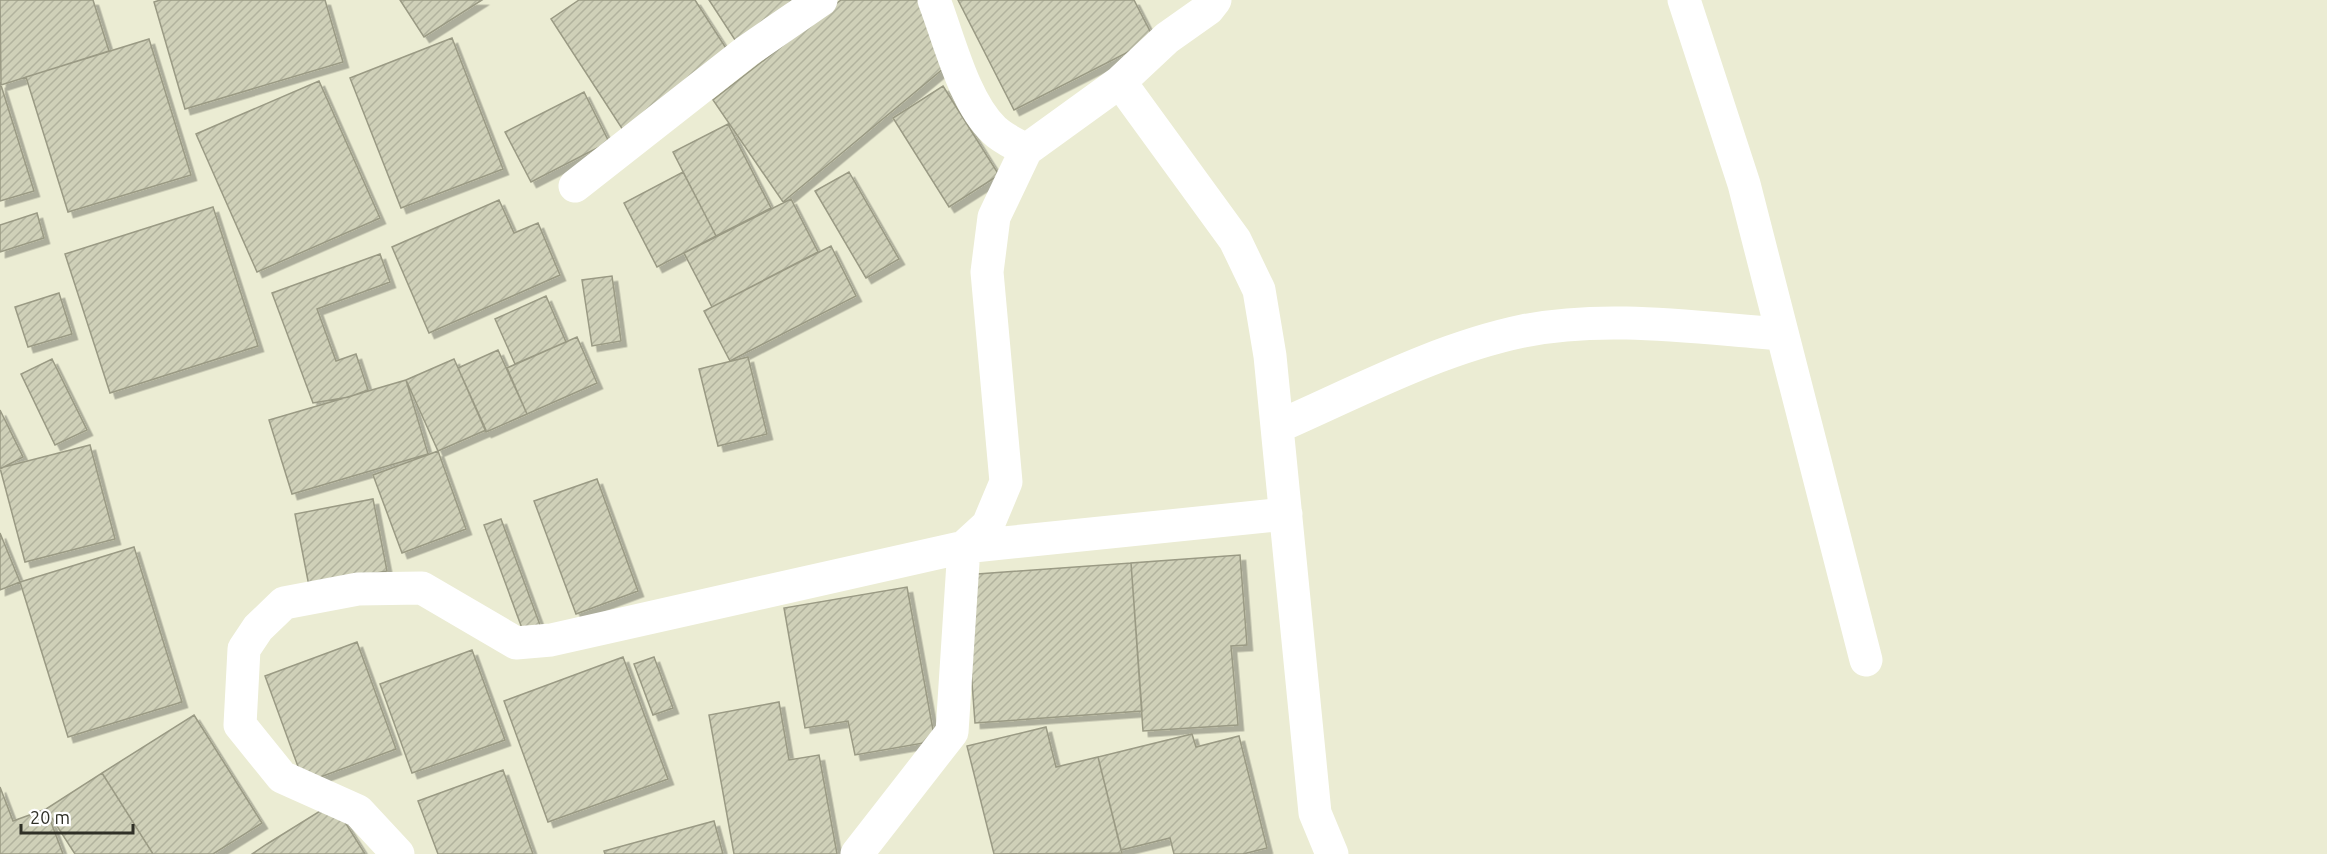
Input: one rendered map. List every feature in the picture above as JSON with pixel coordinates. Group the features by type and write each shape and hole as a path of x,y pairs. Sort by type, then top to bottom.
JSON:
{"street":[{"path":"575,186 747,51 821,0"},
{"path":"934,0 969,93 986,122 997,133 1026,150"},
{"path":"857,854 952,732 964,547 988,525 1006,482 987,272 994,217 1026,150 1120,82 1167,38 1208,9 1215,0"},
{"path":"1684,0 1743,184 1866,660"},
{"path":"1120,82 1234,240 1259,290 1277,426 1315,813 1332,854"},
{"path":"1277,426 1455,350 1524,331 1614,322 1782,334"},
{"path":"398,854 358,811 282,777 240,725 244,649 258,628 284,603 358,589 422,588 516,643 551,640 964,547 1286,514"}],"building":[{"path":"0,0 93,0 109,51 1,85"},
{"path":"160,0 325,0 343,62 185,109 154,2"},
{"path":"400,0 482,0 424,37"},
{"path":"579,0 695,0 733,59 623,130 551,19"},
{"path":"709,0 797,0 737,43"},
{"path":"841,0 925,0 950,63 783,202 713,100"},
{"path":"958,0 1134,0 1154,39 1014,110"},
{"path":"452,38 503,169 401,208 350,78"},
{"path":"149,39 191,175 68,212 26,77"},
{"path":"319,81 380,218 257,272 196,134"},
{"path":"0,82 34,191 0,201"},
{"path":"943,86 999,175 949,207 893,118"},
{"path":"584,92 609,142 531,182 505,132"},
{"path":"728,124 771,208 716,236 673,152"},
{"path":"683,172 716,236 657,267 624,203"},
{"path":"849,172 899,259 866,278 815,191"},
{"path":"791,199 818,252 712,307 684,253"},
{"path":"499,200 514,233 538,223 560,275 429,333 392,247"},
{"path":"213,207 258,346 110,393 65,254"},
{"path":"37,213 44,238 0,252 0,225"},
{"path":"831,246 856,296 730,361 704,311"},
{"path":"380,254 390,282 317,309 336,361 356,354 368,390 349,397 313,403 272,293"},
{"path":"612,276 621,341 592,346 582,280"},
{"path":"59,293 72,334 28,347 15,307"},
{"path":"546,296 566,342 515,364 495,319"},
{"path":"577,337 597,383 527,414 507,368"},
{"path":"498,350 527,414 486,432 458,368"},
{"path":"748,357 767,434 718,446 699,369"},
{"path":"52,359 87,430 55,445 21,374"},
{"path":"454,359 486,430 438,451 406,380"},
{"path":"406,380 428,454 292,494 269,420"},
{"path":"0,410 23,457 0,469"},
{"path":"90,445 115,539 25,562 0,468"},
{"path":"438,451 466,529 402,553 373,475"},
{"path":"597,479 638,591 576,614 534,501"},
{"path":"373,499 387,571 309,586 295,514"},
{"path":"501,519 540,625 523,631 484,525"},
{"path":"0,533 20,582 0,590"},
{"path":"134,547 182,702 68,737 20,582"},
{"path":"1240,555 1247,645 1231,646 1238,725 1143,731 1131,563"},
{"path":"1131,563 1142,711 975,723 964,575"},
{"path":"907,587 935,741 855,755 848,721 805,728 784,608"},
{"path":"357,642 396,749 304,783 265,676"},
{"path":"472,650 505,740 412,773 380,684"},
{"path":"623,657 668,779 548,822 504,701"},
{"path":"654,657 673,708 653,715 634,664"},
{"path":"779,702 789,760 819,755 837,854 734,854 709,715"},
{"path":"194,715 262,823 213,854 153,854 102,773"},
{"path":"1046,727 1056,767 1098,757 1122,853 994,854 967,746"},
{"path":"1192,734 1196,747 1239,736 1267,848 1243,854 1174,854 1170,838 1121,850 1098,757"},
{"path":"503,770 533,854 438,854 418,801"},
{"path":"102,773 153,854 75,854 46,809"},
{"path":"0,787 13,821 46,809 63,854 0,854"},
{"path":"333,803 365,854 252,854 267,844"},
{"path":"714,821 723,854 605,854 604,851"}]}
